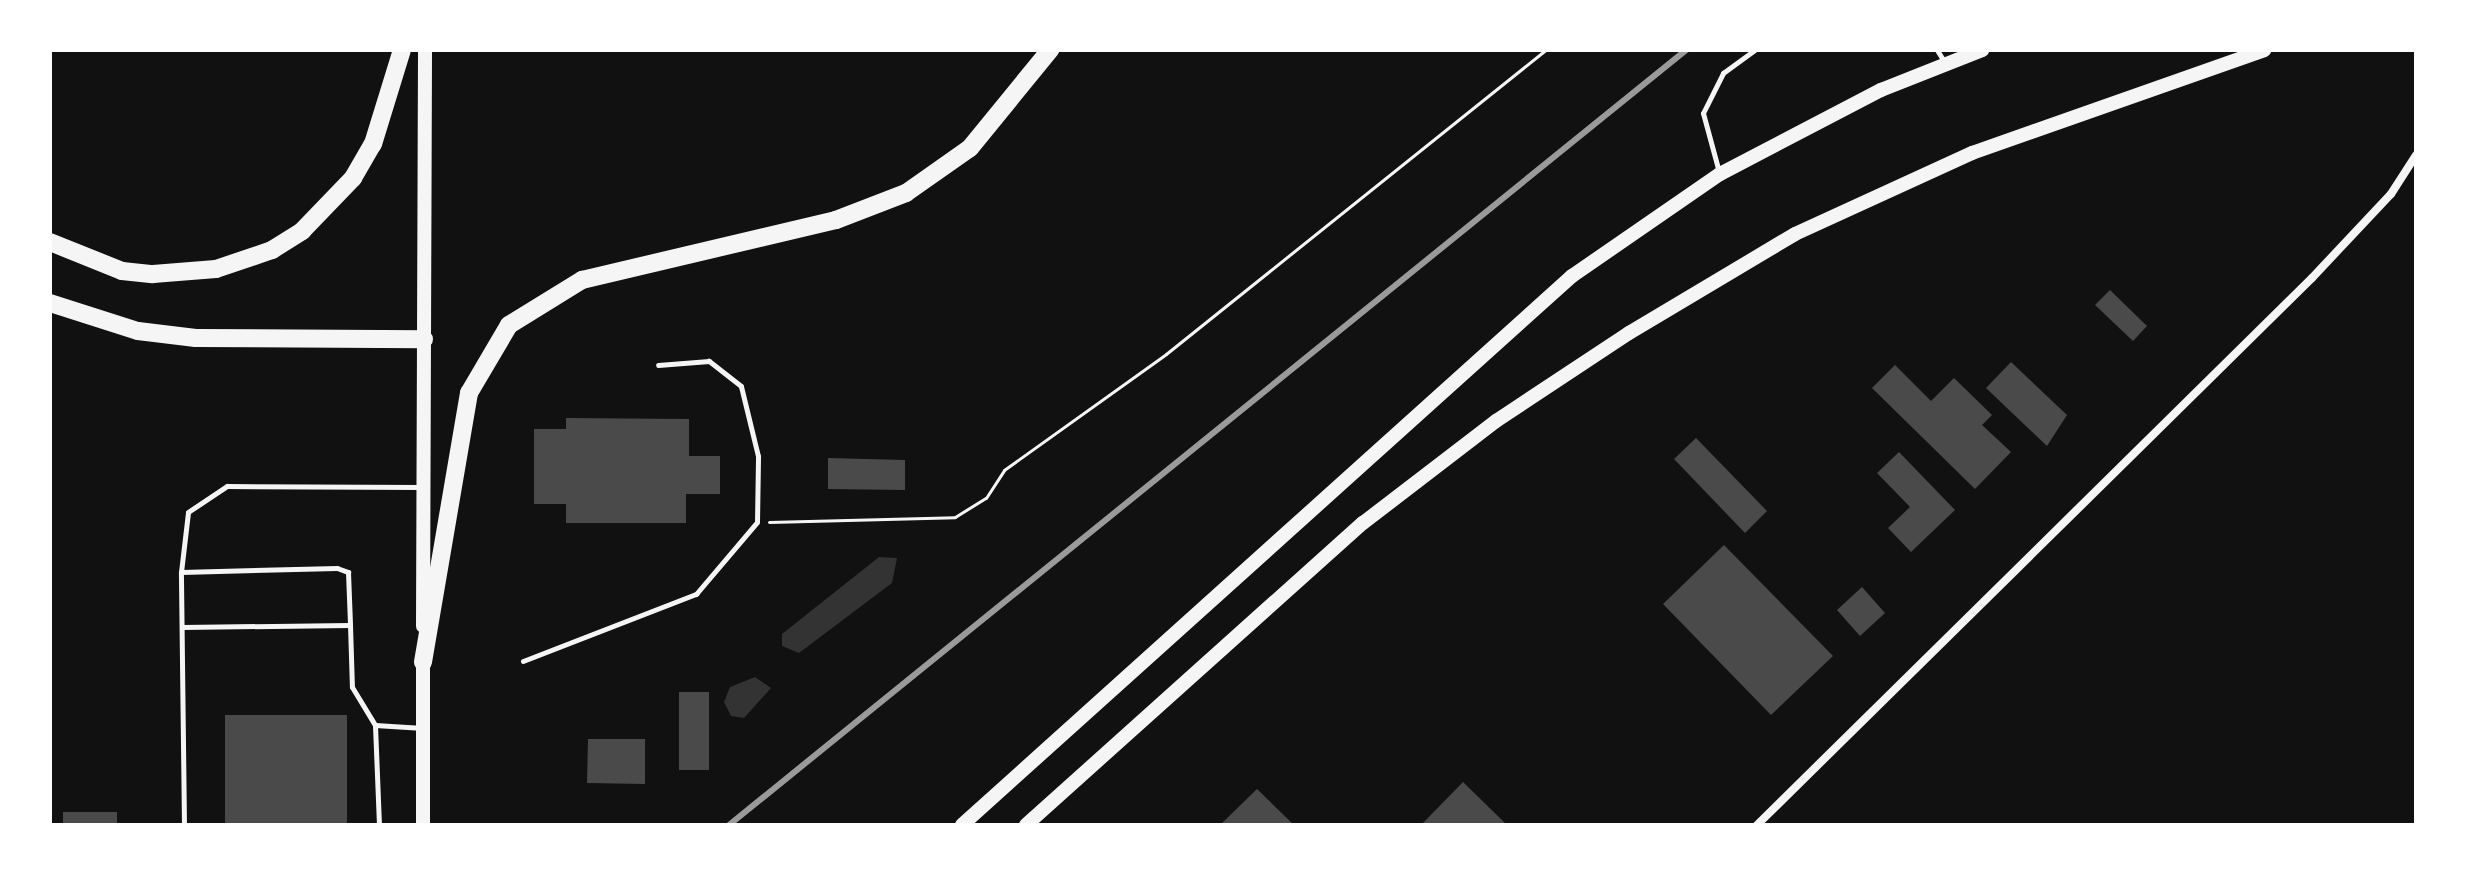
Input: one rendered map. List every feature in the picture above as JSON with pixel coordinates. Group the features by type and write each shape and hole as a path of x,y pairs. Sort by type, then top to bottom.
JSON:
{"highway":[{"path":"50,242 122,271 153,274 216,269 272,250 302,231 353,178 373,144 402,50"},
{"path":"423,662 469,393 509,325 582,280 824,224 906,193 970,148 1050,50"},
{"path":"50,303 138,331 196,338 424,339"}],"main road":[{"path":"423,825 425,50"},
{"path":"962,825 1526,314 1720,174 1946,64 1982,50"},
{"path":"1026,825 1374,514 1496,421 1641,325 1795,234 1972,153 2264,50"}],"street":[{"path":"1757,825 2312,278 2391,194 2416,155"}],"lane":[{"path":"1720,174 1703,113 1723,73 1755,50"},
{"path":"1937,50 1946,64"},
{"path":"523,661 696,594 757,522 758,456 741,386 709,361 658,365"},
{"path":"184,825 181,572 188,512 227,486 422,487"},
{"path":"181,572 337,568 348,572 352,687 375,725 379,825"},
{"path":"182,627 350,625"},
{"path":"375,725 424,728"}],"path":[{"path":"757,522 955,517 986,498 1004,470 1166,354 1546,50"}],"shaded area":[{"path":"879,557 897,558 892,583 799,653 782,646 782,634"},
{"path":"755,677 771,688 744,718 731,716 724,702 730,687"}],"building":[{"path":"2110,290 2147,326 2133,341 2095,305"},
{"path":"2011,362 2067,415 2047,446 1986,388"},
{"path":"1895,365 1931,401 1954,378 1992,415 1982,425 2011,452 1975,489 1872,388"},
{"path":"566,418 689,419 689,456 720,456 720,494 686,494 686,523 566,523 566,504 534,504 534,429 566,429"},
{"path":"1696,438 1767,511 1745,533 1674,459"},
{"path":"1899,452 1955,510 1911,552 1888,528 1910,507 1877,473"},
{"path":"828,458 905,460 905,490 828,489"},
{"path":"1724,545 1833,656 1771,715 1663,604"},
{"path":"1862,587 1885,613 1860,636 1837,610"},
{"path":"679,692 709,692 709,770 679,770"},
{"path":"225,715 347,715 347,825 225,825"},
{"path":"588,739 645,739 645,784 587,783"},
{"path":"1463,782 1507,825 1421,825"},
{"path":"1257,789 1294,825 1220,825"},
{"path":"63,812 117,812 117,825 63,825"}],"railway":[{"path":"729,825 1686,50"}]}
